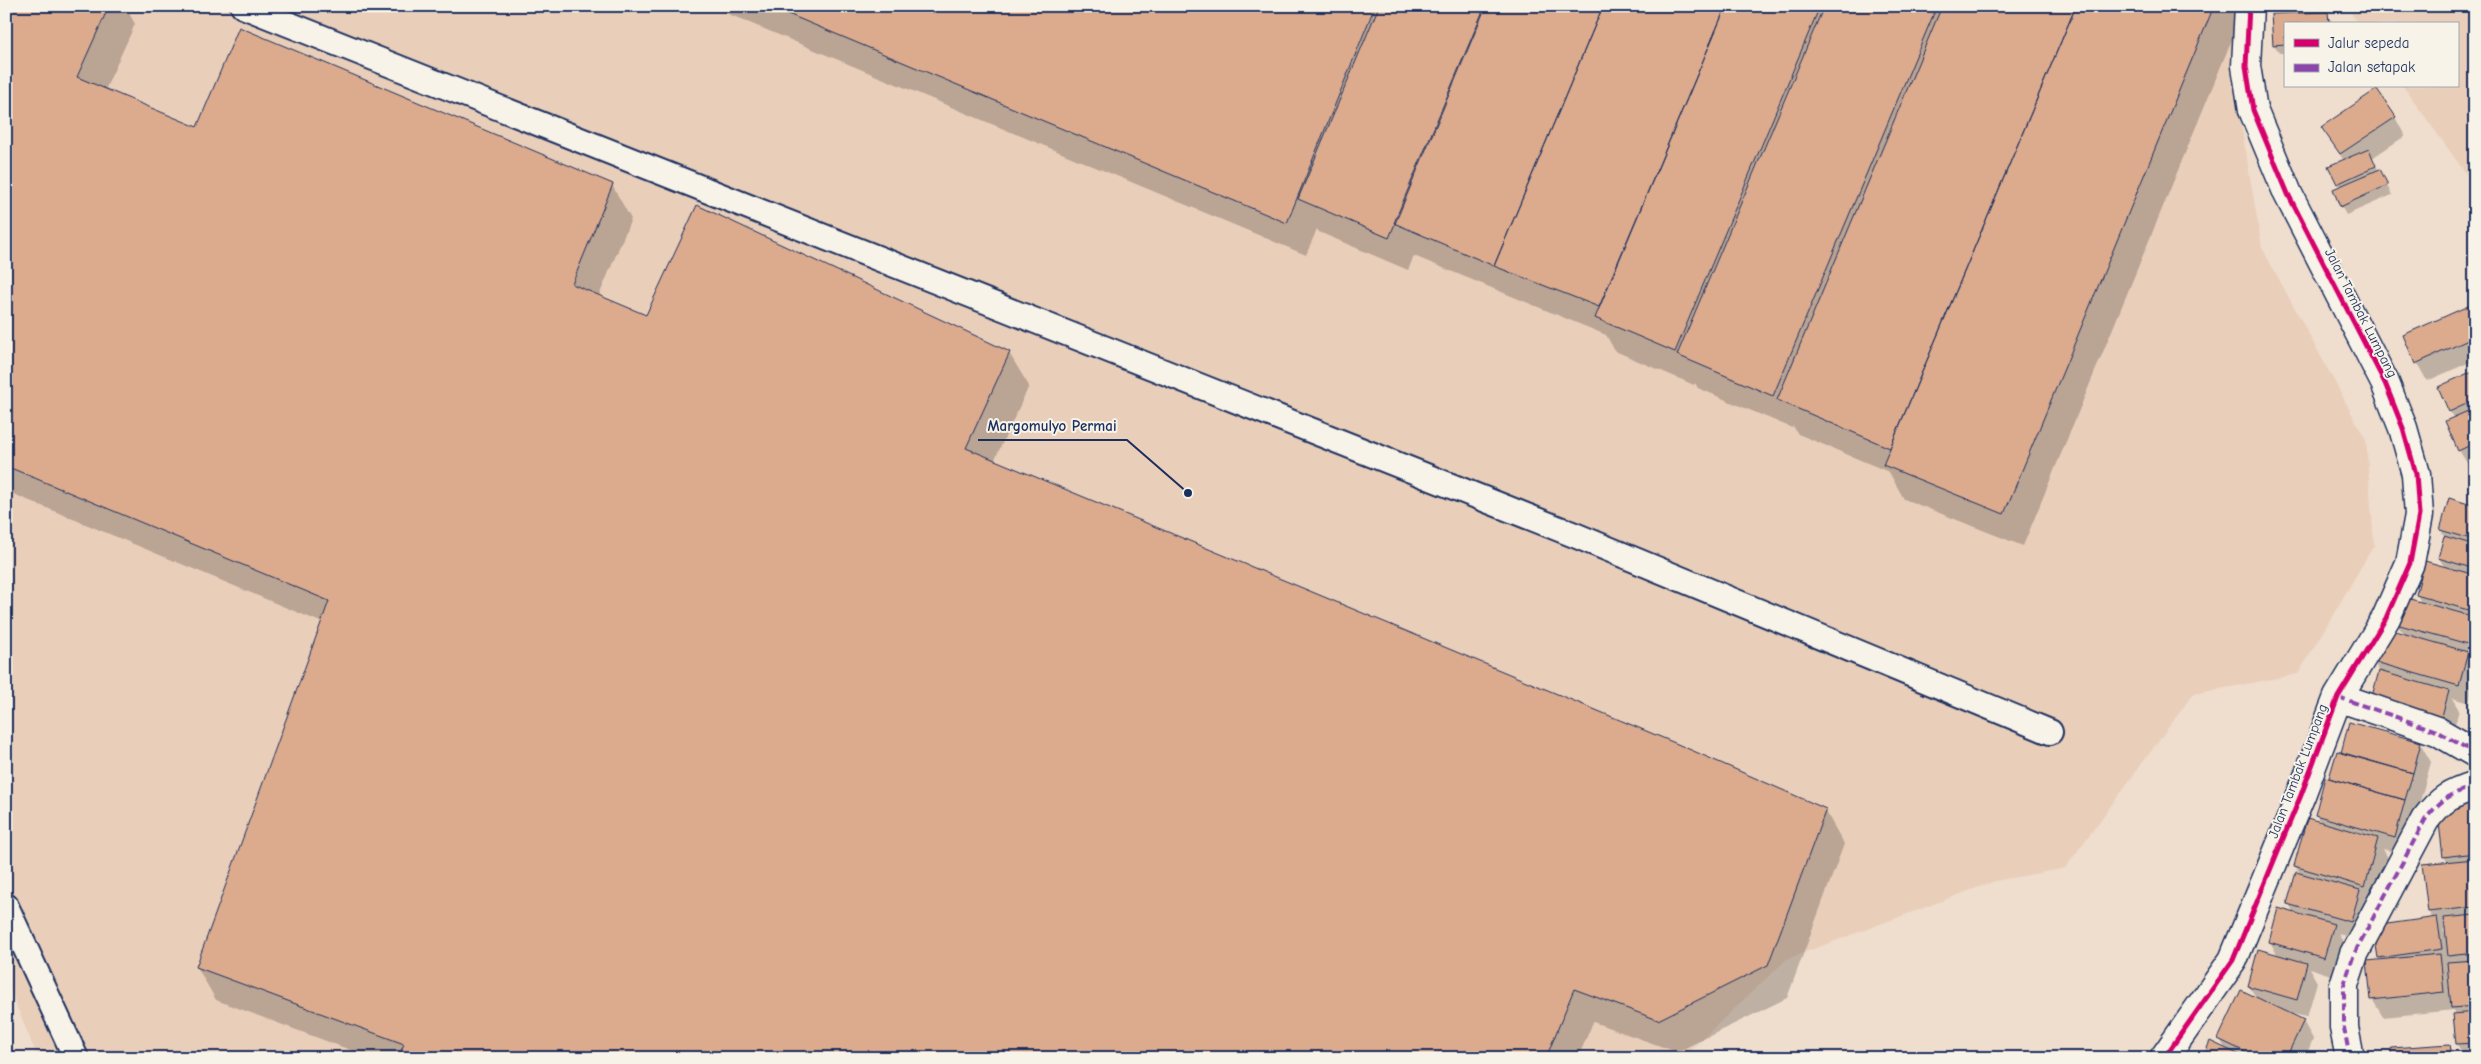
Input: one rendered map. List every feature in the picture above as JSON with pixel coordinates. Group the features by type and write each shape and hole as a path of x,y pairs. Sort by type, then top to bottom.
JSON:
{"street":[{"name":"Jalan Tambak Lumpang","path":"2164,1058 2233,960 2301,795 2338,697 2386,618 2410,563 2419,515 2416,474 2403,428 2385,384 2288,194 2253,110 2246,66 2249,6"},
{"path":"2338,697 2437,731 2474,752"},
{"path":"2350,1058 2344,1028 2344,985 2354,954 2425,820 2438,803 2453,794 2475,786"}],"lane":[{"path":"242,6 1577,536 2050,732"},
{"path":"6,906 76,1058"}],"shaded area":[{"path":"6,6 2238,6 2230,59 2262,248 2366,440 2374,545 2298,674 2193,694 2065,868 1995,881 1787,959 1682,1058 38,1058 6,980"},
{"path":"2350,6 2475,6 2475,186 2404,88 2458,88 2458,22 2357,22 2350,11"}],"building":[{"path":"6,6 109,6 77,77 197,127 239,27 613,184 572,284 646,315 697,205 1010,352 966,448 1675,743 1826,809 1768,965 1658,1020 1574,989 1546,1058 398,1058 404,1044 196,967 329,601 6,466"},
{"path":"769,6 1375,6 1287,223"},
{"path":"1379,6 1486,6 1389,238 1298,199"},
{"path":"1485,6 1603,6 1494,266 1394,223"},
{"path":"1603,6 1726,6 1599,307 1494,266"},
{"path":"1726,6 1820,6 1675,352 1595,318"},
{"path":"1824,6 1937,6 1773,396 1677,355"},
{"path":"1942,6 2076,6 1890,448 1777,400"},
{"path":"2076,6 2214,6 2004,514 1883,465"},
{"path":"2328,12 2329,22 2284,22 2284,44 2273,45 2271,14"},
{"path":"2377,89 2396,117 2340,154 2321,127"},
{"path":"2369,149 2376,166 2337,184 2328,166"},
{"path":"2380,169 2388,185 2340,207 2333,189"},
{"path":"2475,303 2475,337 2415,364 2403,335"},
{"path":"2475,370 2475,400 2449,412 2438,387"},
{"path":"2475,408 2475,443 2458,451 2445,421"},
{"path":"2449,498 2475,506 2475,540 2440,530"},
{"path":"2444,536 2475,545 2475,569 2438,558"},
{"path":"2425,561 2475,575 2475,612 2416,595"},
{"path":"2403,597 2475,617 2475,646 2396,624"},
{"path":"2381,627 2468,652 2459,686 2372,661"},
{"path":"2379,671 2449,691 2440,723 2370,703"},
{"path":"2349,722 2421,742 2413,773 2341,753"},
{"path":"2337,751 2413,773 2405,800 2329,778"},
{"path":"2325,777 2405,800 2395,838 2315,815"},
{"path":"2475,802 2475,853 2443,857 2437,806"},
{"path":"2307,818 2378,838 2365,887 2294,866"},
{"path":"2475,859 2475,907 2428,912 2422,864"},
{"path":"2296,872 2360,890 2351,922 2287,904"},
{"path":"2278,908 2334,924 2324,958 2269,942"},
{"path":"2475,915 2475,953 2448,956 2444,918"},
{"path":"2437,917 2442,949 2378,958 2373,926"},
{"path":"2258,949 2307,963 2297,1000 2248,986"},
{"path":"2440,954 2444,992 2371,1000 2367,961"},
{"path":"2475,960 2475,1006 2451,1008 2447,962"},
{"path":"2241,990 2304,1020 2286,1058 2258,1058 2218,1039"},
{"path":"2475,1012 2475,1043 2456,1044 2453,1014"},
{"path":"2210,1041 2246,1058 2203,1058"},
{"path":"2450,1044 2452,1058 2392,1058 2391,1048"}],"marked path":[{"path":"2338,697 2437,731 2475,753"},
{"path":"2350,1058 2344,1028 2344,985 2354,954 2425,820 2447,798 2475,786"}],"cycle path":[{"path":"2164,1058 2233,960 2301,795 2338,697 2386,618 2410,563 2419,515 2416,474 2403,428 2385,383 2288,194 2253,110 2246,66 2249,6"}],"place":[{"name":"Margomulyo Permai","path":"1188,493"}]}
